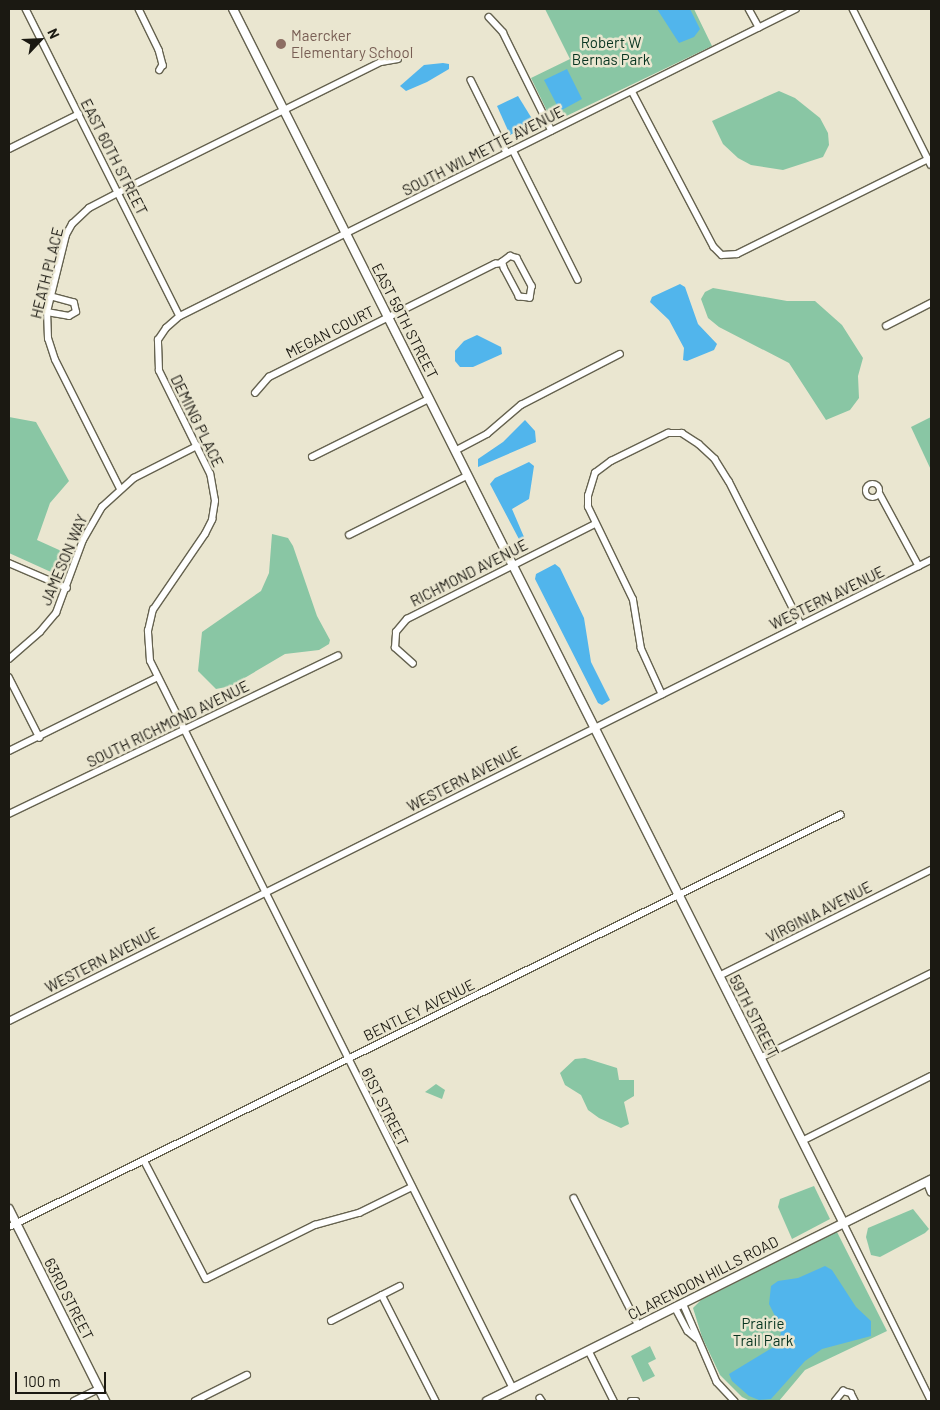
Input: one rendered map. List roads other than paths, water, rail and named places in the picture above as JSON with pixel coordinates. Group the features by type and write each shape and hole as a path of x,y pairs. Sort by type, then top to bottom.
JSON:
{"street":[{"name":"EAST 60TH STREET","path":"26,9 180,316"},
{"path":"139,9 159,50 163,65 160,70"},
{"name":"EAST 59TH STREET","path":"233,9 552,645"},
{"path":"749,9 759,28"},
{"name":"SOUTH WILMETTE AVENUE","path":"180,316 796,9"},
{"path":"853,9 931,165"},
{"path":"488,17 503,32 552,131"},
{"name":"HEATH PLACE","path":"120,489 52,353 46,327 66,235 72,224 89,208 118,192 380,62 398,59"},
{"path":"471,80 578,280"},
{"path":"632,91 714,247 722,255 736,254 928,159"},
{"path":"9,149 79,114"},
{"name":"MEGAN COURT","path":"255,393 270,377 495,264 502,263 506,257 517,258 532,286 530,298 519,297 502,263"},
{"path":"48,312 70,316 76,312 76,306 71,301 51,297"},
{"path":"886,326 931,303"},
{"name":"DEMING PLACE","path":"180,316 166,328 158,340 157,365 213,482 214,506 205,534 152,610 148,644 156,678 182,730"},
{"path":"455,451 487,434 521,405 620,354"},
{"path":"312,457 428,398"},
{"path":"662,695 642,649 633,600 595,524 588,496 596,474 611,461 668,433 682,434 708,452 724,471 801,624"},
{"name":"JAMESON WAY","path":"9,659 46,626 59,607 90,526 120,489 134,478 197,446"},
{"path":"349,535 468,476"},
{"path":"880,494 919,566"},
{"name":"RICHMOND AVENUE","path":"413,664 395,648 394,640 400,625 512,565 595,524"},
{"name":"WESTERN AVENUE","path":"9,1021 931,560"},
{"path":"9,563 67,588"},
{"name":"59TH STREET","path":"552,645 931,1400"},
{"name":"SOUTH RICHMOND AVENUE","path":"9,814 338,656"},
{"path":"9,677 40,738"},
{"path":"9,751 40,738 156,678"},
{"name":"61ST STREET","path":"182,730 513,1389"},
{"name":"BENTLEY AVENUE","path":"12,1226 840,815"},
{"name":"VIRGINIA AVENUE","path":"719,976 931,870"},
{"path":"760,1058 931,973"},
{"path":"802,1141 931,1076"},
{"path":"144,1160 206,1279 315,1225 359,1213 412,1187"},
{"path":"929,1181 931,1192"},
{"name":"CLARENDON HILLS ROAD","path":"487,1401 843,1222 929,1181"},
{"path":"574,1198 639,1326"},
{"name":"63RD STREET","path":"9,1209 12,1226 105,1401"},
{"path":"331,1320 400,1286"},
{"path":"382,1295 436,1401"},
{"path":"683,1303 696,1338 718,1382 735,1401"},
{"path":"675,1307 688,1331 696,1338"},
{"path":"589,1350 614,1401"},
{"path":"195,1401 246,1375"},
{"path":"74,1401 99,1389"},
{"path":"834,1401 843,1391 851,1393 855,1401"},
{"path":"631,1401 636,1401"}],"water":[{"path":"657,9 690,9 700,29 694,37 679,43"},
{"path":"449,64 449,69 427,82 406,91 400,86 424,65"},
{"path":"567,69 582,99 560,111 544,80"},
{"path":"518,96 534,122 510,135 497,106"},
{"path":"680,284 685,287 698,324 717,344 714,350 687,361 683,360 684,348 669,320 650,302 652,297"},
{"path":"477,335 501,347 502,354 473,367 460,367 455,361 455,351 464,341"},
{"path":"525,420 535,431 536,442 478,467 478,459 503,442"},
{"path":"529,462 534,466 529,499 512,509 524,537 521,543 490,484 495,478"},
{"path":"555,564 560,568 584,618 591,662 610,700 602,705 598,703 535,579 536,574"},
{"path":"825,1266 832,1270 856,1307 871,1321 871,1336 822,1349 805,1361 771,1399 759,1400 749,1396 732,1381 729,1374 780,1343 781,1328 769,1304 771,1286 778,1281 798,1278"}],"place":[{"name":"Maercker Elementary School","path":"281,44"}],"park label":[{"name":"Robert W Bernas Park","path":"611,50"},
{"name":"Prairie Trail Park","path":"763,1332"}]}
